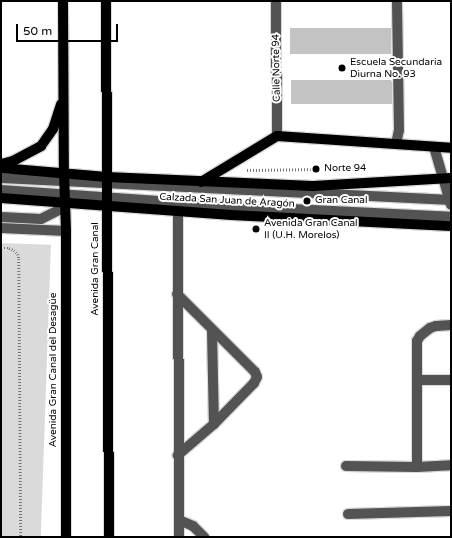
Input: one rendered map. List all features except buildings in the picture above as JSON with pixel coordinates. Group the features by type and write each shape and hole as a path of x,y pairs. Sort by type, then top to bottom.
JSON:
{"main road":[{"path":"63,1 64,198"},
{"name":"Avenida Gran Canal","path":"106,1 109,537"},
{"path":"1,164 13,161 41,146 53,129 64,94"},
{"path":"201,182 277,136 451,148"},
{"name":"Calzada San Juan de Aragón","path":"1,168 64,178 108,181 201,182 313,186 447,179"},
{"name":"Calzada San Juan de Aragón","path":"1,198 64,198 178,211 451,226"},
{"name":"Avenida Gran Canal del Desagüe","path":"64,198 66,231 66,537"}],"street":[{"name":"Calle Norte 94","path":"276,1 277,136"},
{"path":"396,144 399,130 397,1"},
{"path":"108,181 450,202 447,179 434,147"},
{"path":"1,178 64,178"},
{"path":"1,190 64,198 55,212 41,219 1,217"},
{"path":"107,202 451,217"},
{"path":"178,211 178,455 180,520 178,537"},
{"path":"1,228 66,231"},
{"path":"177,294 212,331 255,372 257,377 254,383 214,424 178,455"},
{"path":"417,467 417,341 424,331 436,326 451,325"},
{"path":"212,331 214,424"},
{"path":"417,380 451,380"},
{"path":"346,466 417,467 451,464"},
{"path":"348,514 451,511"},
{"path":"180,520 193,526 204,537"}],"path":[{"path":"240,170 316,169 313,186"},
{"path":"1,248 9,248 14,250 18,254 19,260 21,537"}],"shaded area":[{"path":"1,243 51,245 41,537 1,537"}],"place":[{"name":"Escuela Secundaria Diurna No. 93","path":"342,68"},
{"name":"Norte 94","path":"316,169"},
{"name":"Gran Canal","path":"307,201"},
{"name":"Avenida Gran Canal II (U.H. Morelos)","path":"256,229"}]}
